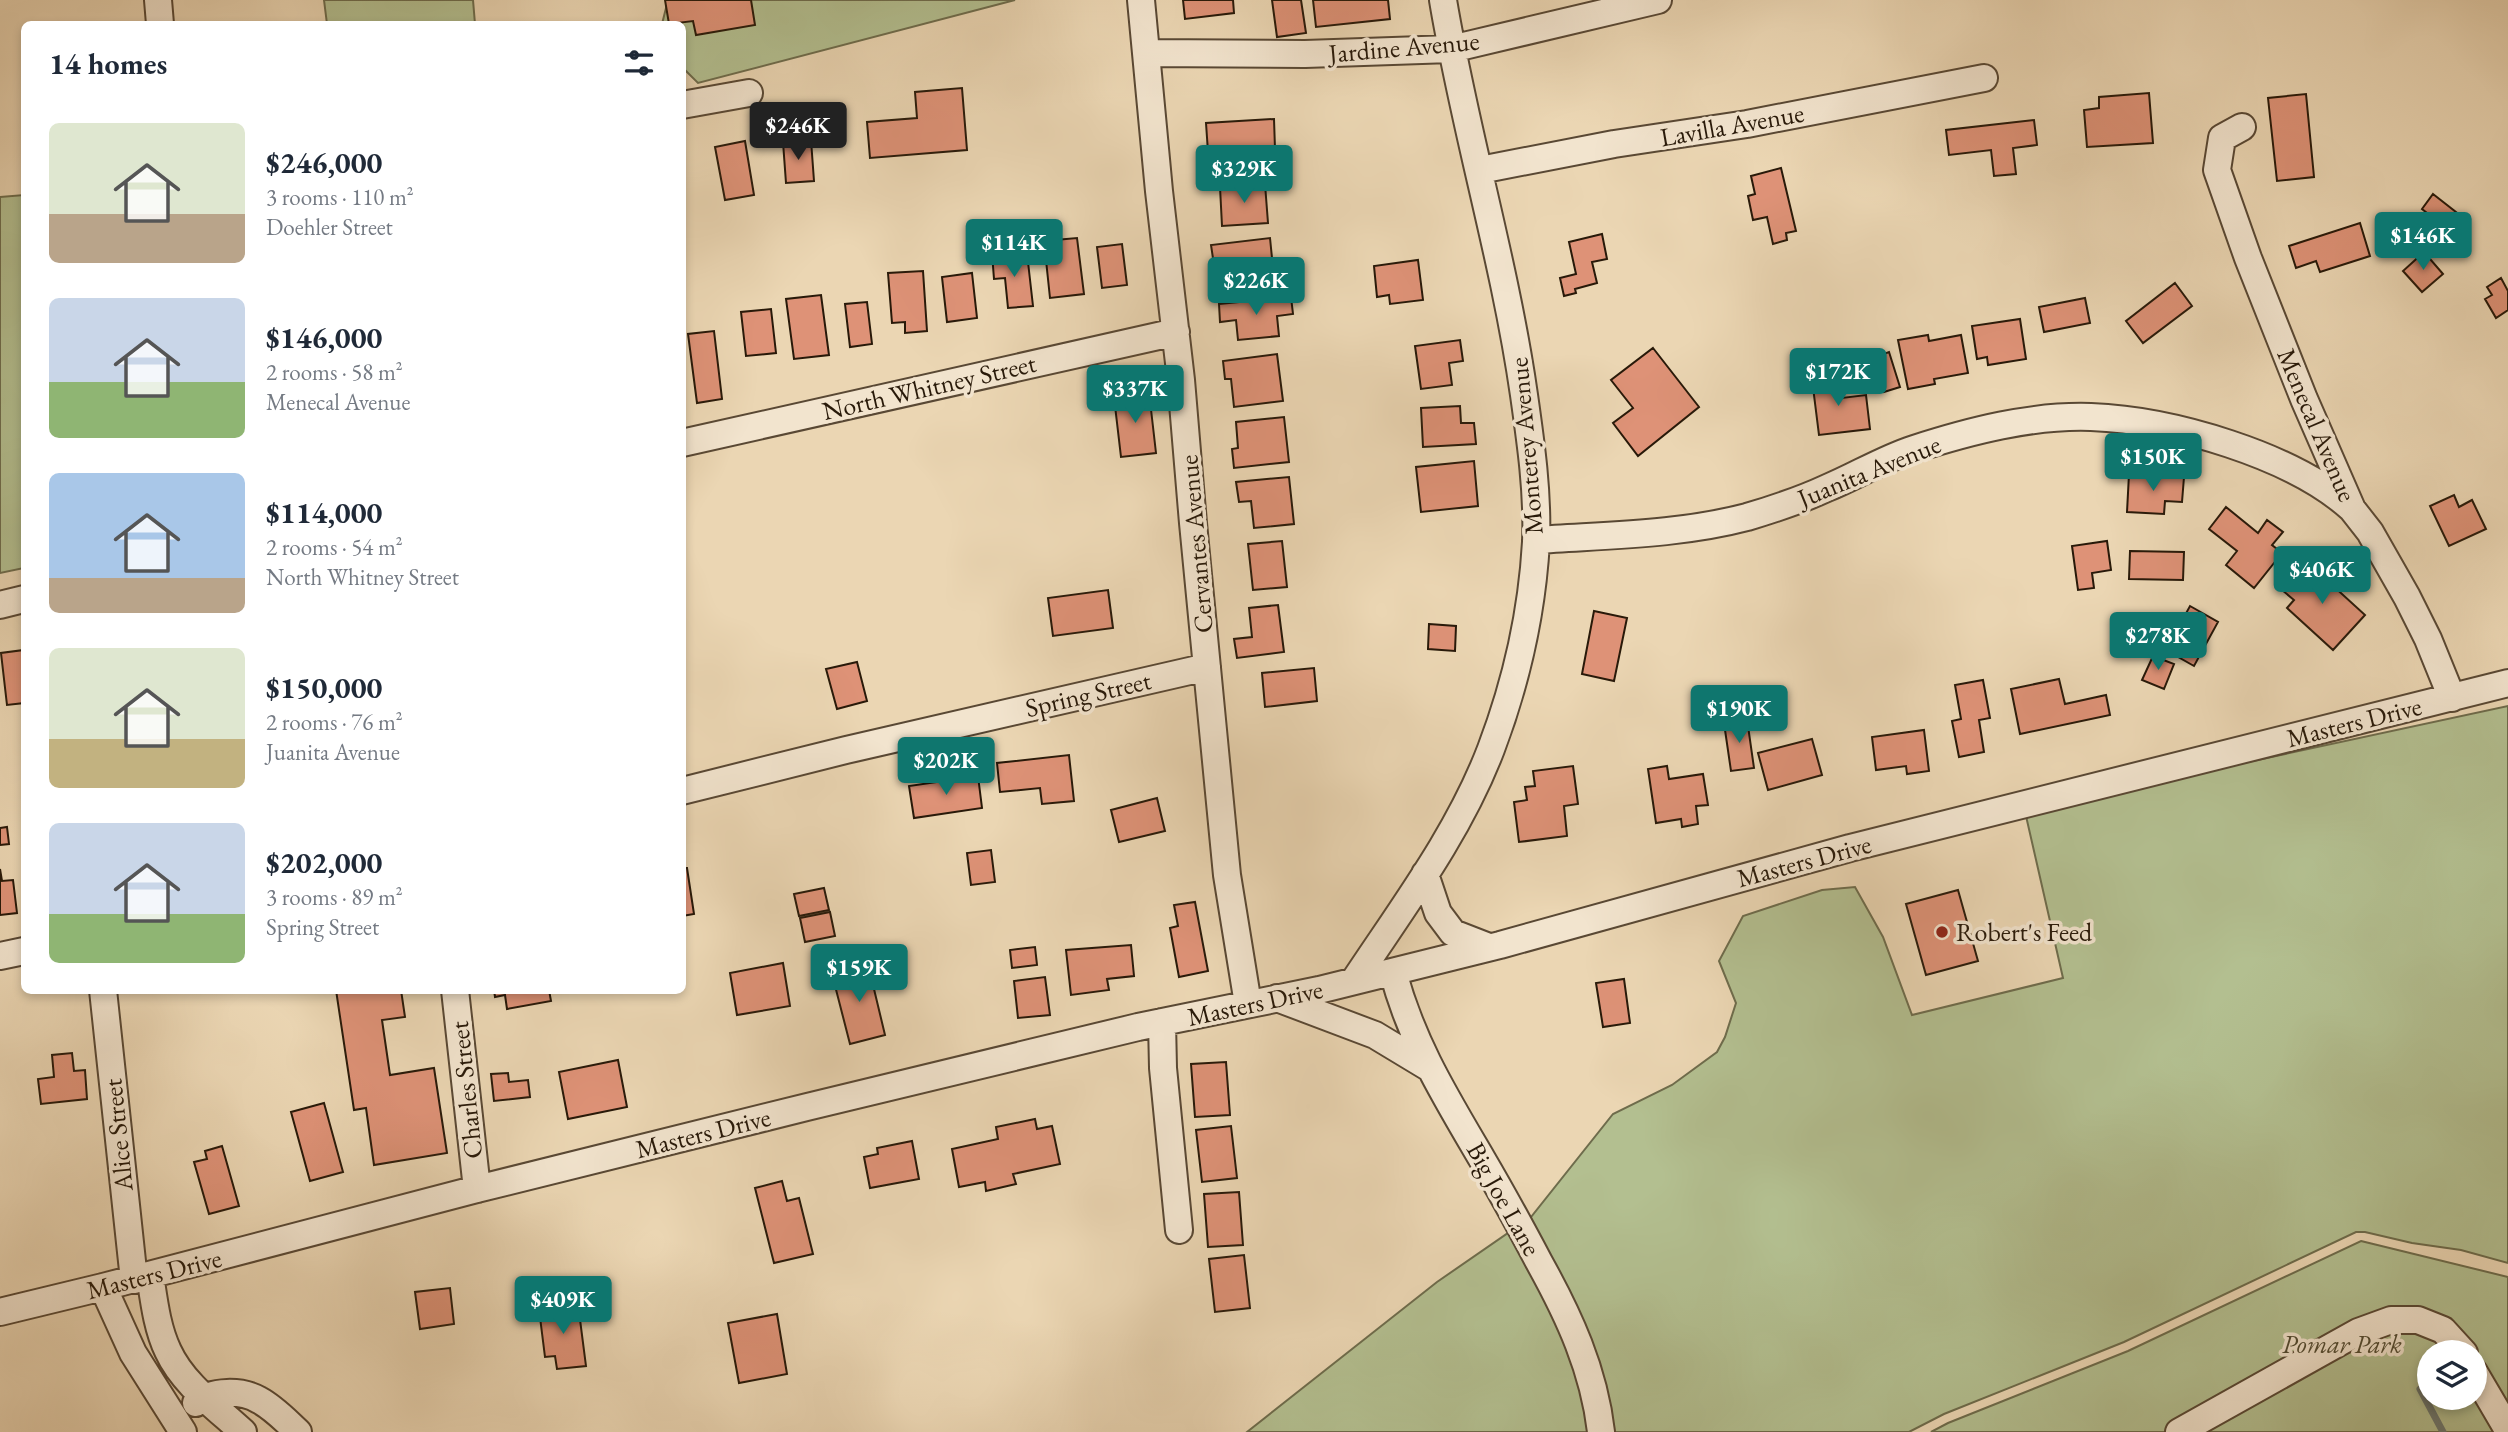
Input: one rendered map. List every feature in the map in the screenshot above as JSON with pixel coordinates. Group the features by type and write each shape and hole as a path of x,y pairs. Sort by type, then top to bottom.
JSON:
{"street":[{"path":"158,0 160,21"},
{"name":"Cervantes Avenue","path":"1141,0 1159,191 1176,332 1227,875 1248,1004"},
{"name":"Monterey Avenue","path":"1354,981 1424,874 1465,805 1490,751 1511,690 1532,589 1536,540 1533,460 1516,335 1451,48 1443,0"},
{"name":"Jardine Avenue","path":"1146,53 1305,54 1451,48 1658,0"},
{"name":"Lavilla Avenue","path":"1480,170 1614,144 1747,124 1984,78"},
{"path":"686,103 749,93"},
{"name":"Menecal Avenue","path":"2232,133 2217,170 2248,258 2304,399 2352,509 2370,532 2407,597 2452,698"},
{"name":"North Whitney Street","path":"686,442 1176,332"},
{"name":"Juanita Avenue","path":"1536,540 1702,527 1787,504 1828,488 1868,467 1954,436 2033,421 2090,417 2131,421 2191,433 2249,452 2312,478 2352,509"},
{"path":"0,605 21,600"},
{"name":"Spring Street","path":"686,790 846,750 1208,667"},
{"name":"Masters Drive","path":"0,1312 794,1110 1392,972 1850,848 2508,683"},
{"path":"1424,874 1438,913 1453,933 1489,947"},
{"path":"0,957 21,952"},
{"name":"Big Joe Lane","path":"1392,972 1402,1008 1428,1067 1567,1313 1591,1378 1601,1432"},
{"name":"Alice Street","path":"104,994 142,1278 168,1351 184,1376 243,1432"},
{"name":"Charles Street","path":"455,994 477,1189"},
{"path":"1277,998 1375,1035 1428,1067"},
{"path":"1162,1023 1163,1068 1179,1230"},
{"path":"103,1287 133,1353 178,1430"},
{"path":"2179,1432 2358,1332 2391,1320 2418,1320 2443,1330 2452,1340"},
{"path":"178,1430 187,1410 204,1397 223,1392 257,1398 298,1432"},
{"path":"2487,1394 2508,1430"}],"green space":[{"path":"324,0 473,0 475,21 327,21"},
{"path":"668,0 1015,0 698,83 686,71 686,21 663,21"},
{"path":"21,195 21,569 0,573 0,197"},
{"path":"2508,706 2508,1263 2461,1250 2356,1232 2124,1342 1944,1414 1909,1432 1247,1432 1437,1282 1531,1217 1613,1114 1672,1085 1717,1052 1736,1003 1719,961 1743,916 1822,890 1855,887 1883,937 1912,1015 2063,978 2026,816 2220,768"},
{"name":"Pomar Park","path":"2361,1241 2508,1277 2508,1432 1931,1432 2128,1351"}],"building":[{"path":"665,0 751,0 755,25 696,35 693,21 668,21"},
{"path":"1183,0 1233,0 1234,13 1185,19"},
{"path":"1272,0 1301,0 1306,33 1277,37"},
{"path":"1313,0 1388,0 1390,19 1316,27"},
{"path":"962,88 967,150 870,158 867,122 917,118 915,92"},
{"path":"2149,93 2153,143 2087,147 2084,110 2099,108 2099,97"},
{"path":"2306,94 2314,177 2277,181 2268,98"},
{"path":"1274,119 1275,149 1208,152 1206,123"},
{"path":"2034,120 2037,145 2013,148 2016,174 1994,176 1991,150 1949,155 1946,130"},
{"path":"811,140 814,181 786,183 783,142"},
{"path":"745,141 754,195 725,200 715,147"},
{"path":"1781,168 1796,231 1786,233 1787,240 1773,244 1767,217 1753,220 1748,196 1755,194 1751,176"},
{"path":"1265,184 1268,223 1222,226 1220,187"},
{"path":"2433,194 2461,216 2450,231 2422,209"},
{"path":"2416,218 2430,231 2418,245 2403,231"},
{"path":"2360,223 2370,256 2320,272 2316,261 2296,268 2289,246"},
{"path":"1602,234 1607,259 1592,262 1597,283 1575,289 1576,293 1564,296 1560,278 1576,274 1569,242"},
{"path":"1077,238 1084,294 1050,298 1044,241"},
{"path":"1270,238 1274,278 1233,282 1231,263 1214,265 1211,245"},
{"path":"1122,244 1127,285 1102,288 1097,247"},
{"path":"1016,251 1018,263 1028,262 1033,306 1008,308 1005,278 994,279 992,253"},
{"path":"2424,252 2443,274 2422,292 2403,271"},
{"path":"1418,260 1423,300 1390,304 1389,295 1377,297 1374,266"},
{"path":"923,271 927,331 905,333 905,322 892,323 888,273"},
{"path":"972,273 977,318 947,322 942,277"},
{"path":"2501,278 2508,291 2508,310 2496,318 2485,299 2492,295 2487,287"},
{"path":"2175,283 2192,306 2143,343 2126,321"},
{"path":"821,295 829,355 794,359 786,299"},
{"path":"1291,297 1293,314 1277,316 1279,336 1238,340 1236,320 1220,322 1219,304"},
{"path":"2085,298 2090,323 2044,332 2039,307"},
{"path":"867,302 872,344 850,347 845,304"},
{"path":"771,309 776,353 746,356 741,312"},
{"path":"2020,319 2026,359 1988,365 1987,357 1977,359 1972,326"},
{"path":"714,331 722,399 697,403 688,334"},
{"path":"1928,335 1929,341 1961,335 1968,373 1934,379 1935,384 1908,389 1898,340"},
{"path":"1460,340 1463,361 1449,363 1452,385 1421,389 1415,346"},
{"path":"1653,348 1699,407 1638,456 1613,423 1633,408 1611,380"},
{"path":"1889,352 1900,387 1884,392 1873,358"},
{"path":"1277,354 1283,401 1234,407 1231,379 1225,379 1223,361"},
{"path":"1840,375 1842,398 1866,395 1870,429 1819,435 1812,379"},
{"path":"1149,392 1156,453 1121,457 1114,397"},
{"path":"1460,406 1461,423 1474,423 1476,444 1423,447 1421,408"},
{"path":"1284,417 1289,462 1234,468 1232,449 1238,448 1236,422"},
{"path":"1474,461 1478,506 1421,512 1416,467"},
{"path":"2129,474 2184,477 2182,502 2165,501 2164,514 2127,512"},
{"path":"1289,477 1294,524 1254,528 1251,501 1239,502 1236,482"},
{"path":"2454,495 2459,507 2472,500 2486,529 2449,546 2430,506"},
{"path":"2226,507 2258,533 2267,520 2283,532 2272,545 2282,553 2254,588 2226,565 2237,551 2209,529"},
{"path":"1282,541 1287,587 1253,590 1248,544"},
{"path":"2107,541 2111,570 2092,573 2094,588 2078,590 2072,546"},
{"path":"2130,551 2184,552 2183,580 2129,579"},
{"path":"2307,562 2365,615 2333,650 2287,608 2294,600 2282,590"},
{"path":"1108,590 1113,628 1053,636 1048,598"},
{"path":"1278,605 1284,652 1237,658 1234,639 1252,637 1249,608"},
{"path":"2190,606 2218,622 2194,666 2166,650"},
{"path":"1594,611 1627,618 1614,681 1582,674"},
{"path":"1429,624 1456,626 1455,651 1428,649"},
{"path":"21,650 21,703 7,705 1,653"},
{"path":"2153,656 2174,664 2164,689 2142,680"},
{"path":"857,662 867,701 837,709 826,669"},
{"path":"1314,668 1317,701 1265,707 1262,673"},
{"path":"2059,679 2065,704 2106,695 2110,715 2020,734 2011,689"},
{"path":"1983,680 1990,718 1979,720 1984,752 1959,757 1952,721 1961,719 1955,685"},
{"path":"1747,719 1754,768 1731,771 1724,723"},
{"path":"1924,730 1929,771 1907,774 1906,766 1876,770 1872,737"},
{"path":"1812,739 1822,775 1768,790 1758,753"},
{"path":"1069,755 1074,801 1042,804 1040,788 1000,792 997,763"},
{"path":"1573,766 1578,804 1564,806 1567,836 1519,842 1514,802 1527,800 1525,787 1535,786 1533,771"},
{"path":"1667,766 1669,779 1703,774 1708,805 1696,806 1698,824 1682,827 1681,819 1656,823 1648,769"},
{"path":"978,776 982,808 914,818 909,786"},
{"path":"1157,798 1165,831 1119,842 1111,810"},
{"path":"7,827 9,844 0,845 0,828"},
{"path":"991,850 995,882 971,885 967,853"},
{"path":"686,868 687,868 694,914 686,915"},
{"path":"0,869 2,881 13,880 17,913 0,915"},
{"path":"824,888 829,910 799,916 794,894"},
{"name":"Robert's Feed","path":"1958,890 1978,961 1926,975 1906,904"},
{"path":"1195,902 1208,971 1179,977 1170,928 1178,926 1174,905"},
{"path":"830,912 835,936 805,942 800,918"},
{"path":"1131,945 1134,976 1107,979 1109,990 1071,995 1066,950"},
{"path":"1035,947 1037,965 1012,968 1010,950"},
{"path":"783,963 790,1006 737,1015 730,973"},
{"path":"868,964 885,1035 850,1044 832,974"},
{"path":"1045,977 1050,1015 1018,1018 1014,981"},
{"path":"1624,979 1630,1023 1603,1027 1596,983"},
{"path":"337,994 402,994 405,1017 382,1020 390,1075 434,1068 447,1153 374,1165 366,1108 354,1110"},
{"path":"495,994 550,994 551,1001 507,1009 505,995 495,997"},
{"path":"72,1053 74,1071 85,1070 87,1099 41,1104 38,1079 54,1077 52,1055"},
{"path":"618,1060 627,1107 568,1119 559,1072"},
{"path":"1226,1062 1230,1115 1195,1117 1191,1064"},
{"path":"508,1073 509,1082 528,1080 530,1097 494,1101 491,1074"},
{"path":"324,1103 343,1172 310,1181 291,1112"},
{"path":"1035,1119 1037,1129 1052,1126 1060,1164 1013,1174 1016,1184 986,1191 985,1182 959,1187 952,1149 998,1139 996,1127"},
{"path":"1231,1126 1237,1178 1202,1182 1196,1130"},
{"path":"912,1141 919,1179 870,1188 864,1157 878,1154 877,1148"},
{"path":"222,1146 239,1206 209,1214 194,1162 207,1159 205,1151"},
{"path":"782,1181 787,1201 799,1198 813,1254 774,1263 755,1188"},
{"path":"1239,1192 1243,1245 1208,1247 1204,1194"},
{"path":"1244,1255 1250,1308 1215,1312 1209,1259"},
{"path":"450,1288 454,1324 420,1329 415,1292"},
{"path":"578,1304 586,1366 557,1369 555,1356 545,1357 539,1309"},
{"path":"777,1314 787,1374 739,1383 728,1323"}],"waterway":[{"path":"2431,1410 2443,1432"}],"place":[{"name":"Robert's Feed","path":"1942,932"}]}
